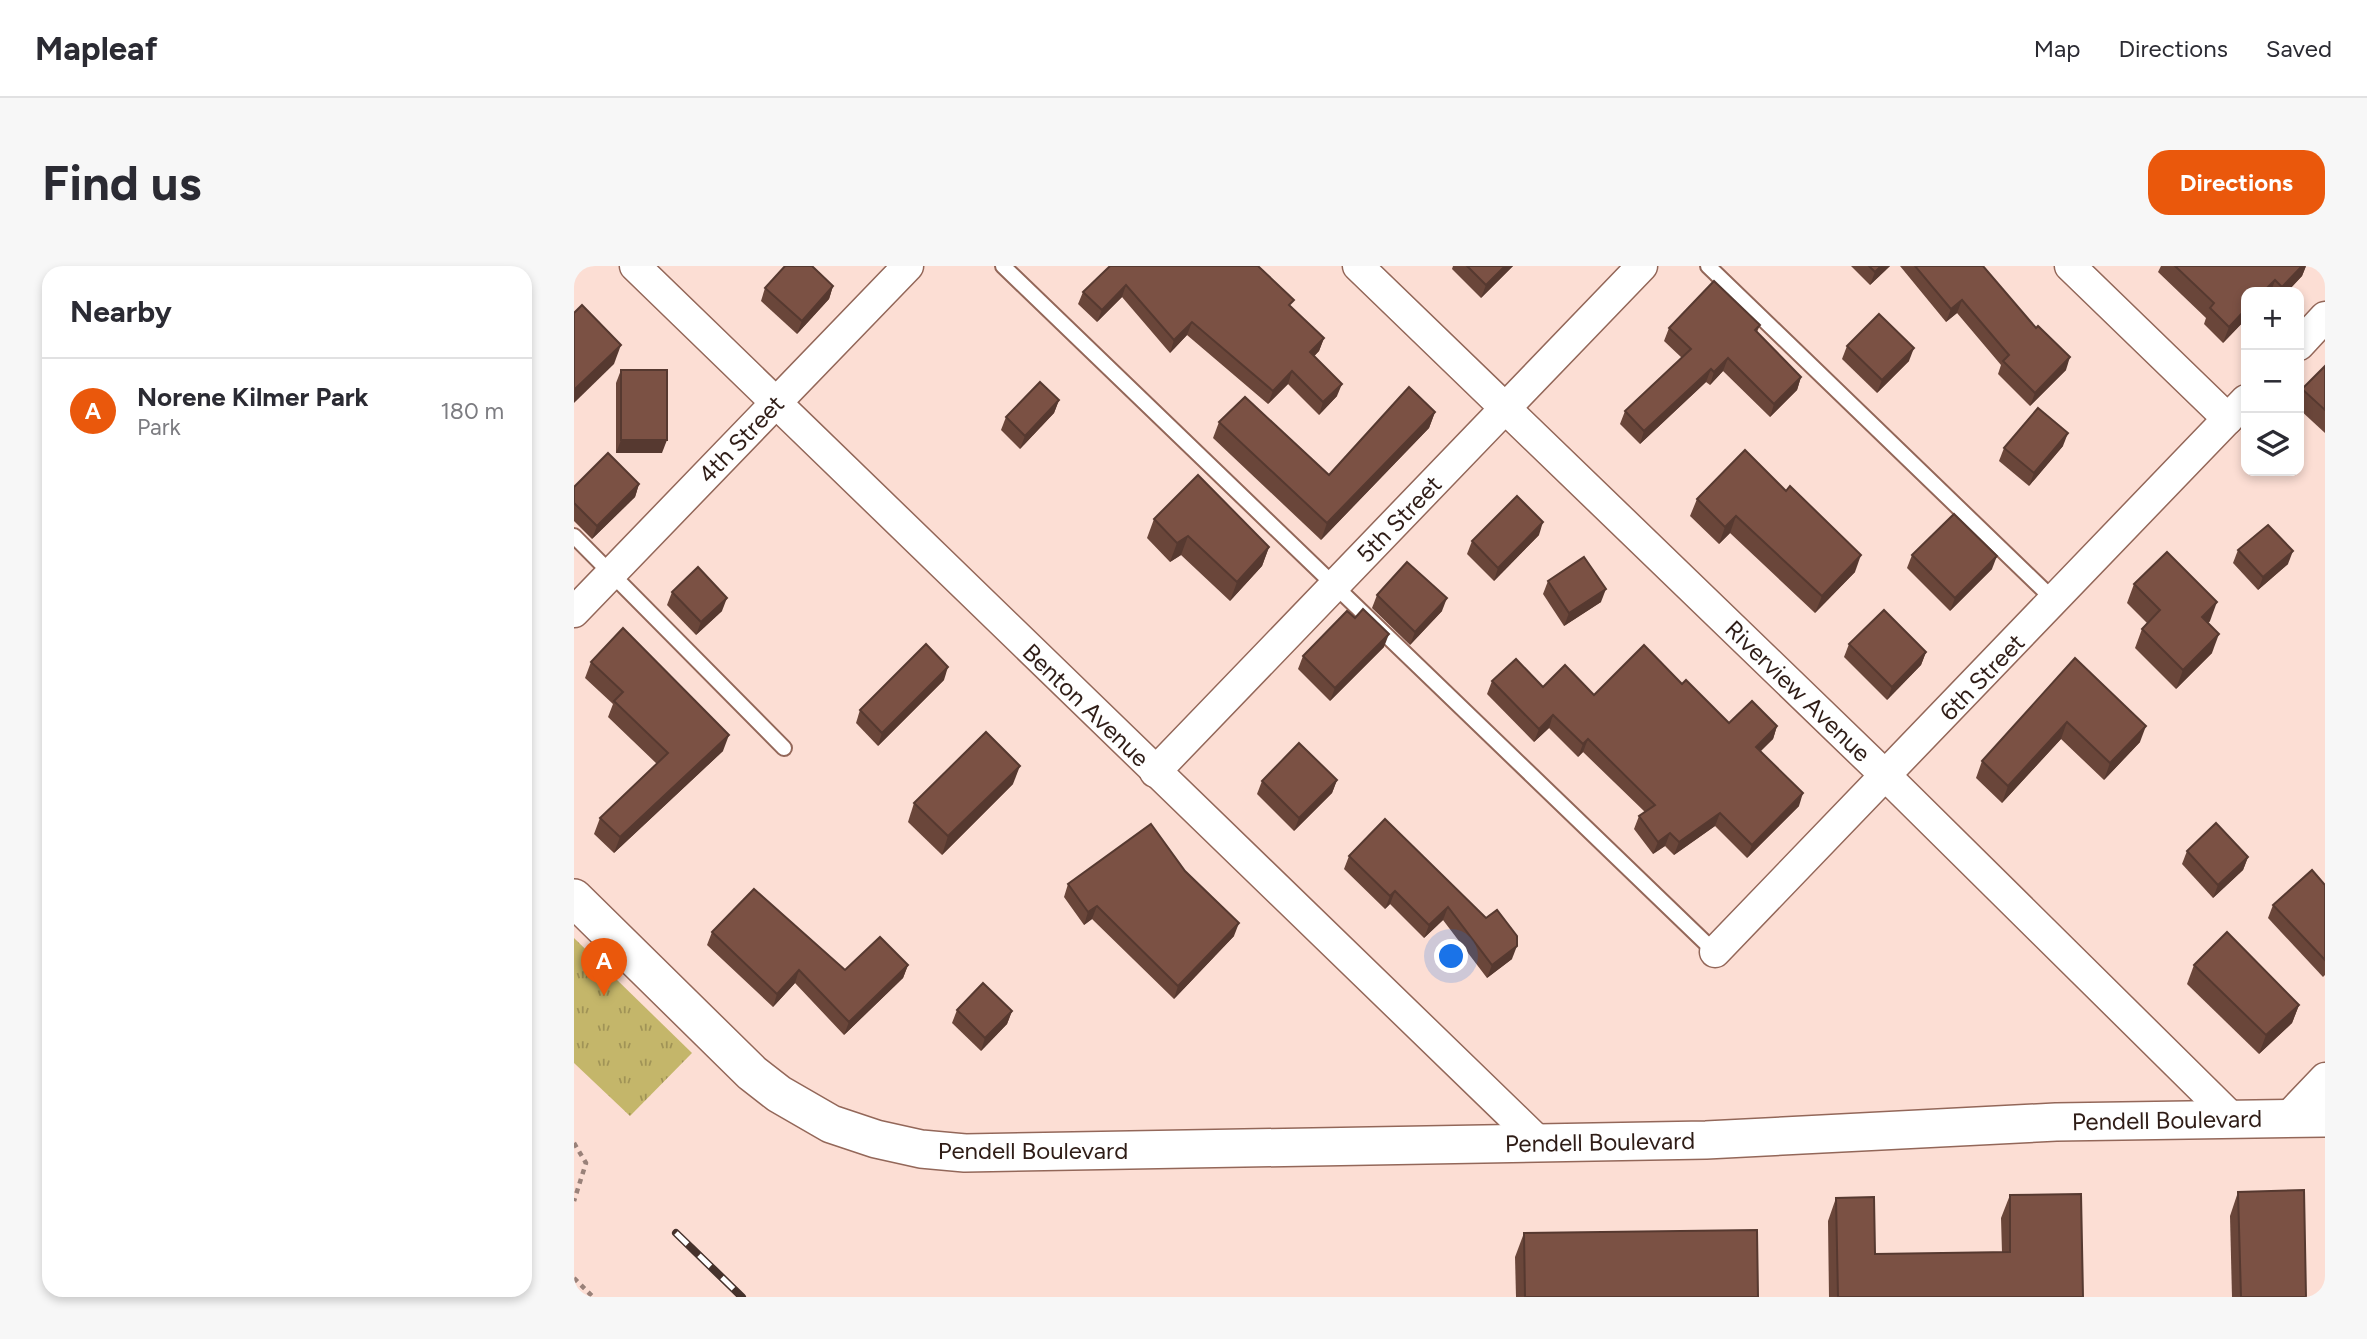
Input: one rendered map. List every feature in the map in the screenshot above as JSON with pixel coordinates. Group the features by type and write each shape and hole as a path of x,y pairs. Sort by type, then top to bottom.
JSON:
{"street":[{"name":"Benton Avenue","path":"635,266 1539,1143"},
{"name":"4th Street","path":"574,612 908,266"},
{"name":"Riverview Avenue","path":"1358,266 1887,777 2234,1120"},
{"name":"5th Street","path":"1155,772 1642,266"},
{"path":"2070,266 2237,409"},
{"path":"2304,340 2325,317"},
{"name":"6th Street","path":"1715,952 1887,777 2237,409"},
{"name":"Pendell Boulevard","path":"574,898 752,1073 779,1094 831,1124 876,1139 921,1149 965,1153 1706,1140 2056,1122 2325,1118"},
{"path":"2287,1118 2325,1078"}],"lane":[{"path":"1003,266 1715,952"},
{"path":"1708,266 2055,601"},
{"path":"574,536 784,748"}],"path":[{"path":"574,1143 586,1163 574,1201"},
{"path":"574,1278 593,1297"}],"green space":[{"path":"574,938 692,1053 630,1116 574,1063"}],"building":[{"path":"785,266 812,266 833,286 802,321 765,288"},
{"path":"1110,266 1258,266 1294,300 1289,305 1324,338 1310,352 1342,384 1323,402 1292,371 1273,391 1192,322 1174,340 1126,285 1102,310 1083,292"},
{"path":"1467,266 1505,266 1486,285"},
{"path":"1869,266 1881,266 1875,272"},
{"path":"1915,266 1983,266 2036,328 2038,326 2070,357 2035,393 2003,361 2009,355 1962,300 1951,309"},
{"path":"2175,266 2302,266 2282,287 2275,280 2268,287 2241,287 2241,314 2229,327 2210,308 2214,303"},
{"path":"1714,281 1760,325 1755,330 1801,377 1774,404 1728,358 1714,372 1711,369 1644,431 1625,411 1691,349 1669,328"},
{"path":"582,305 621,345 574,390 574,313"},
{"path":"1879,314 1914,348 1882,380 1847,346"},
{"path":"2325,366 2325,410 2304,391 2304,387"},
{"path":"621,370 667,370 667,440 621,440"},
{"path":"1040,382 1059,400 1025,436 1006,417"},
{"path":"1409,387 1435,412 1327,523 1219,422 1245,397 1329,475"},
{"path":"2038,408 2068,433 2034,473 2004,448"},
{"path":"1745,450 1786,491 1790,486 1861,555 1822,596 1736,516 1725,527 1697,499"},
{"path":"608,453 639,484 597,526 574,503 574,487"},
{"path":"1198,475 1269,547 1237,582 1188,536 1177,543 1154,519"},
{"path":"1517,496 1543,522 1498,568 1472,541"},
{"path":"1954,514 1997,556 1955,598 1912,555"},
{"path":"2268,525 2293,551 2263,577 2238,550"},
{"path":"2167,552 2217,602 2202,617 2219,634 2183,670 2142,629 2160,610 2134,584"},
{"path":"1584,557 1606,589 1569,613 1548,581"},
{"path":"1407,562 1447,598 1415,632 1377,595"},
{"path":"698,567 727,598 701,622 672,592"},
{"path":"1363,609 1389,634 1335,688 1303,656 1347,611 1355,618"},
{"path":"1884,610 1926,652 1892,687 1849,644"},
{"path":"623,628 729,735 620,837 600,818 668,753 614,701 623,692 591,662"},
{"path":"926,644 948,667 882,733 860,710"},
{"path":"1644,645 1682,684 1686,680 1729,723 1752,701 1777,726 1756,747 1803,793 1752,845 1720,813 1679,842 1670,833 1658,842 1639,816 1655,805 1588,739 1583,744 1553,715 1539,729 1492,681 1516,659 1543,687 1565,665 1594,695"},
{"path":"2075,658 2146,726 2110,763 2067,722 2008,786 1982,761"},
{"path":"986,732 1020,766 948,836 914,803"},
{"path":"1299,743 1337,780 1299,818 1262,781"},
{"path":"1385,819 1486,918 1497,910 1517,936 1517,946 1492,965 1448,907 1429,925 1395,891 1390,896 1349,856"},
{"path":"2216,823 2248,857 2218,885 2187,851"},
{"path":"1151,824 1185,871 1239,923 1178,986 1097,906 1088,912 1068,884"},
{"path":"2312,870 2325,885 2325,960 2273,905"},
{"path":"754,889 845,970 880,937 908,965 849,1022 799,970 777,994 712,932"},
{"path":"2227,932 2299,1005 2266,1035 2194,965"},
{"path":"983,983 1012,1011 985,1038 957,1010"},
{"path":"2304,1190 2306,1297 2241,1297 2238,1192"},
{"path":"2081,1194 2083,1297 1838,1297 1836,1198 1874,1197 1875,1254 2010,1252 2010,1195"},
{"path":"1757,1230 1758,1297 1525,1297 1524,1233"}],"railway":[{"path":"676,1233 742,1297"}],"place":[{"name":"Norene Kilmer Park","path":"604,996"}]}
